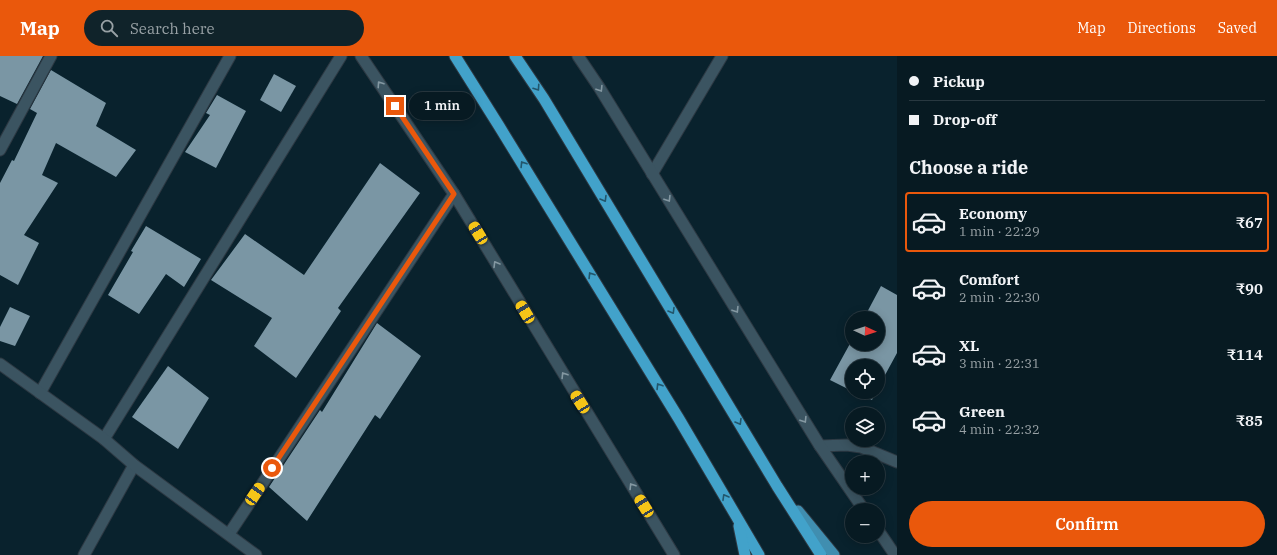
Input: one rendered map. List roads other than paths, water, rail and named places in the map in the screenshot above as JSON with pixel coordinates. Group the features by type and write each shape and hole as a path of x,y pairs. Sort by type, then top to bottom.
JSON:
{"highway":[{"path":"455,56 679,419 759,555"},
{"path":"515,56 548,106 777,486 822,555"},
{"path":"737,517 745,555"}],"main road":[{"path":"777,486 834,555"}],"street":[{"path":"0,150 51,56"},
{"path":"40,393 230,56"},
{"path":"104,439 341,56"},
{"path":"361,56 454,194 674,555"},
{"path":"578,56 820,446 859,503"},
{"path":"652,174 722,56"},
{"path":"229,534 454,194"},
{"path":"0,364 104,439 134,465 256,555"},
{"path":"820,446 847,445 861,448 897,462"},
{"path":"84,555 134,465"},
{"path":"885,540 895,555"}]}
